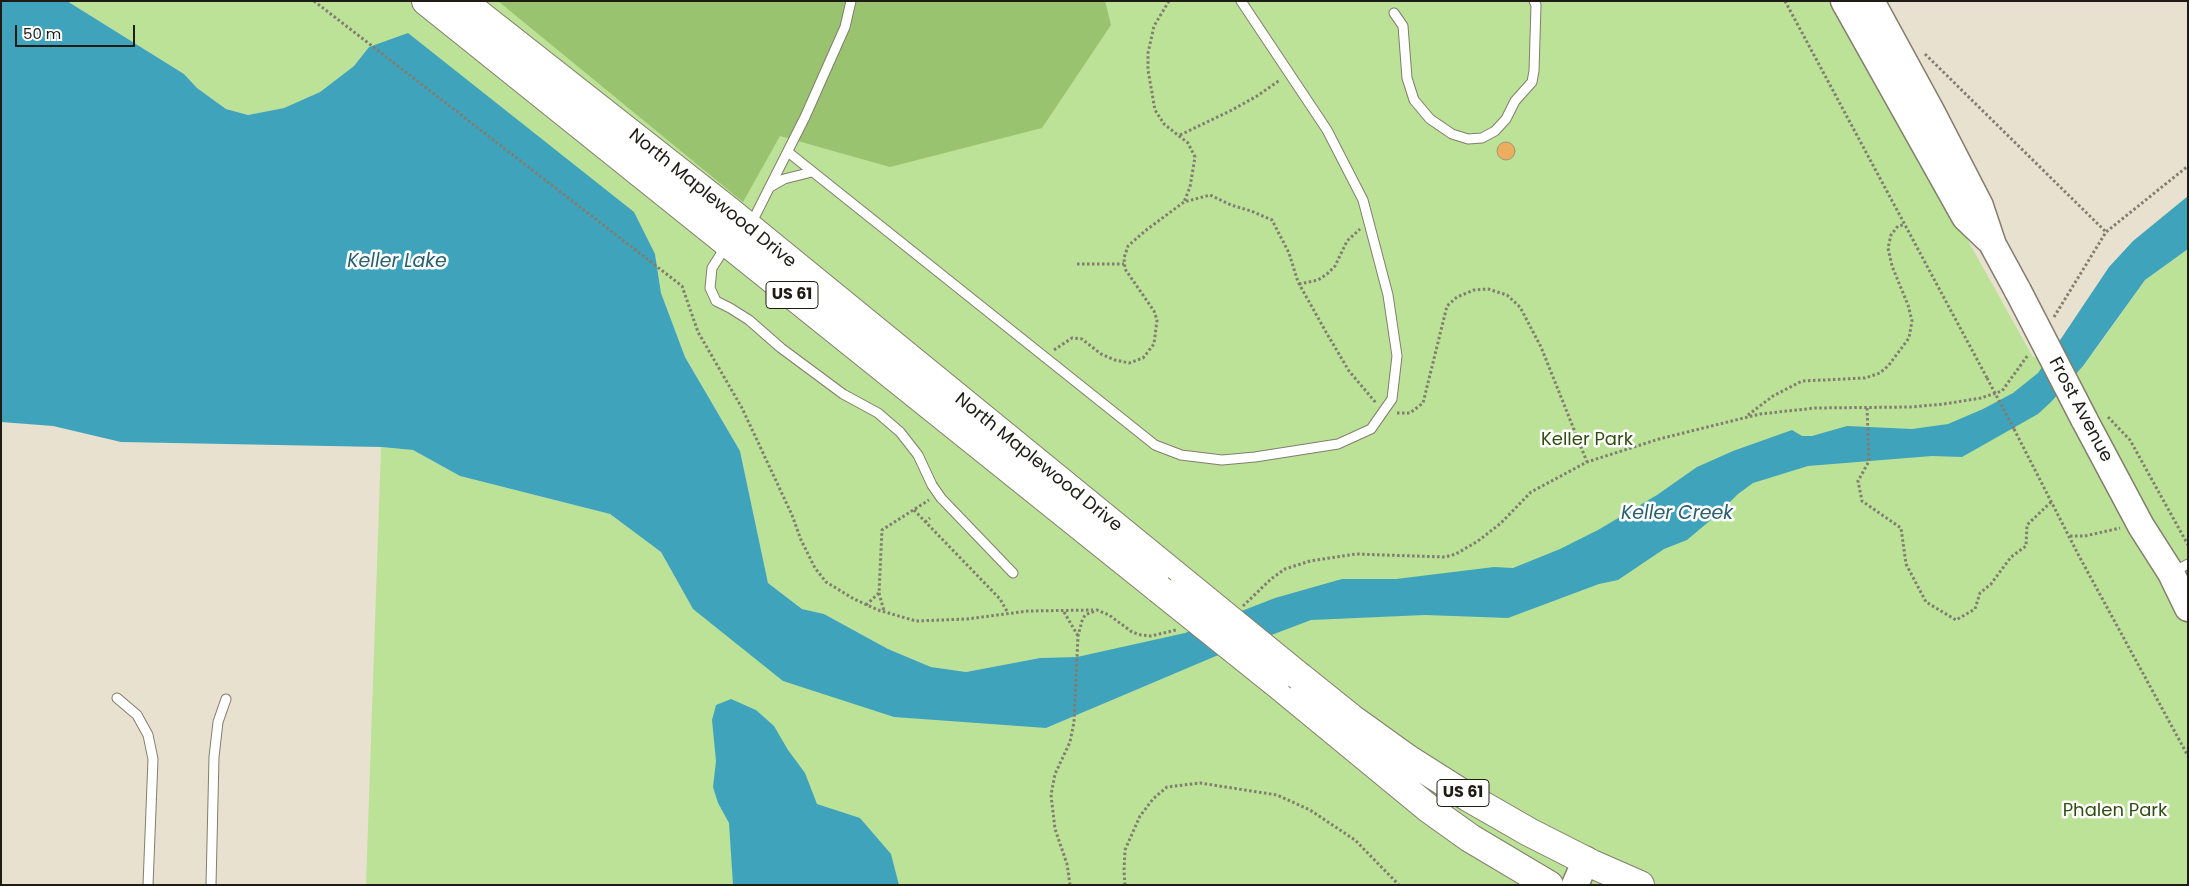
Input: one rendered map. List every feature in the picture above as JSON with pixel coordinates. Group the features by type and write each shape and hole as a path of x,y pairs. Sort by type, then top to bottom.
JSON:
{"main road":[{"name":"North Maplewood Drive","path":"426,1 728,244 1172,586"},
{"name":"North Maplewood Drive","path":"462,1 749,227 1172,586 1288,680 1428,808 1513,865 1549,885"},
{"name":"North Maplewood Drive","path":"1288,680 1351,718 1408,759 1468,797 1529,832 1581,873 1640,885"}],"street":[{"name":"Frost Avenue","path":"1844,1 1965,217 1993,244"},
{"name":"Frost Avenue","path":"1871,1 1932,111 1980,206 1993,244 2018,291 2094,416 2141,526 2182,574 2188,608"}],"lane":[{"path":"749,227 805,117 845,27 851,1"},
{"path":"788,152 1154,445 1181,455 1222,460 1255,457 1338,444 1371,429 1392,398 1396,356 1388,295 1363,200 1327,130 1242,1"},
{"path":"1394,13 1403,26 1406,78 1414,100 1430,118 1452,134 1468,139 1482,138 1496,132 1506,119 1515,101 1532,82 1536,5 1534,1"},
{"path":"770,187 784,179 812,172"},
{"path":"728,244 712,268 710,288 716,301 749,320 781,348 844,394 878,413 900,432 918,454 938,494 1013,573"},
{"path":"117,698 138,715 148,735 153,759 148,885"},
{"path":"211,885 214,757 218,722 226,699"}],"path":[{"path":"314,1 682,286 698,332 742,408 815,568 826,582 866,604 916,621 935,622 1008,613 1096,610 1109,615 1123,626 1141,635 1151,636 1180,628"},
{"path":"1043,356 1062,347 1072,338 1082,339 1101,354 1128,363 1143,358 1152,349 1156,338 1157,320 1154,311 1129,277 1124,264 1124,258 1128,246 1145,230 1184,202 1190,187 1195,157 1188,143 1164,124 1155,110 1148,70 1148,53 1154,26 1169,1"},
{"path":"1785,1 2188,756"},
{"path":"1922,52 2106,232"},
{"path":"1180,135 1251,100 1290,74"},
{"path":"2052,321 2106,232 2188,166"},
{"path":"1300,284 1318,280 1327,274 1335,266 1346,241 1354,232 1369,223"},
{"path":"1745,417 1773,396 1802,381 1866,378 1890,365 1909,338 1912,321 1908,304 1892,266 1888,248 1892,235 1898,226 1903,225"},
{"path":"1077,264 1124,264"},
{"path":"1242,607 1271,579 1285,570 1310,560 1356,554 1445,557 1456,554 1478,541 1501,523 1531,492 1587,462 1659,439 1745,417 1814,408 1867,408 1944,404 1981,398 2002,391 2032,350"},
{"path":"1867,408 1869,461 1858,481 1862,501 1901,528 1906,564 1926,602 1956,620 1975,609 1980,593 1991,584 2011,557 2026,546 2027,525 2052,501"},
{"path":"2094,416 2130,440 2188,545"},
{"path":"885,612 880,593 882,530 938,494"},
{"path":"914,510 1000,599 1008,613"},
{"path":"925,522 930,518"},
{"path":"2070,536 2085,536 2141,526"},
{"path":"866,604 880,593"},
{"path":"1070,885 1067,864 1055,829 1052,795 1055,774 1070,742 1074,722 1078,636 1085,615 1096,610"},
{"path":"1064,611 1078,636"},
{"path":"1126,885 1124,872 1125,850 1140,816 1153,799 1167,787 1200,783 1277,796 1310,810 1355,840 1398,885"}],"green space":[{"name":"Keller Park","path":"67,1 1834,1 2033,357 2061,358 2093,353 2145,280 2188,249 2188,885 366,885 381,447 413,450 460,476 610,514 661,552 693,609 1046,728 1215,656 1040,658 966,672 931,667 888,649 824,614 802,609 768,583 740,451 685,357 661,293 655,254 369,47 354,66 320,92 284,108 248,115 226,109 197,88 184,74"},
{"path":"498,1 1105,1 1111,25 1042,128 890,167 780,136 743,202"}],"water":[{"name":"Keller Lake","path":"1,1 67,1 184,74 197,88 226,109 248,115 284,108 320,92 354,66 369,47 408,33 634,212 655,254 661,293 685,357 740,451 768,583 802,609 824,614 888,649 931,667 966,672 1040,658 1077,657 1185,633 1275,598 1342,579 1396,579 1494,567 1513,568 1560,549 1598,530 1657,495 1697,467 1733,451 1792,430 1802,436 1812,436 1847,426 1912,429 1948,424 1983,409 2013,393 2038,373 2109,267 2133,241 2188,196 2188,249 2145,280 2083,366 2038,414 1962,457 1932,456 1808,466 1753,483 1687,540 1664,549 1618,580 1599,584 1508,618 1425,615 1311,620 1216,656 1046,728 894,717 783,681 693,609 661,552 610,514 460,476 413,450 381,447 121,442 53,426 1,422"},
{"path":"731,699 756,710 774,726 788,750 805,773 817,804 860,818 891,854 899,885 733,885 729,823 718,803 713,787 716,761 712,720 716,705"}],"building":[{"path":"1506,142 1512,145 1515,151 1512,157 1506,160 1500,157 1497,151 1500,145"}],"water label":[{"name":"Keller Creek","path":"1677,514"}],"park label":[{"name":"Phalen Park","path":"2115,811"}]}
